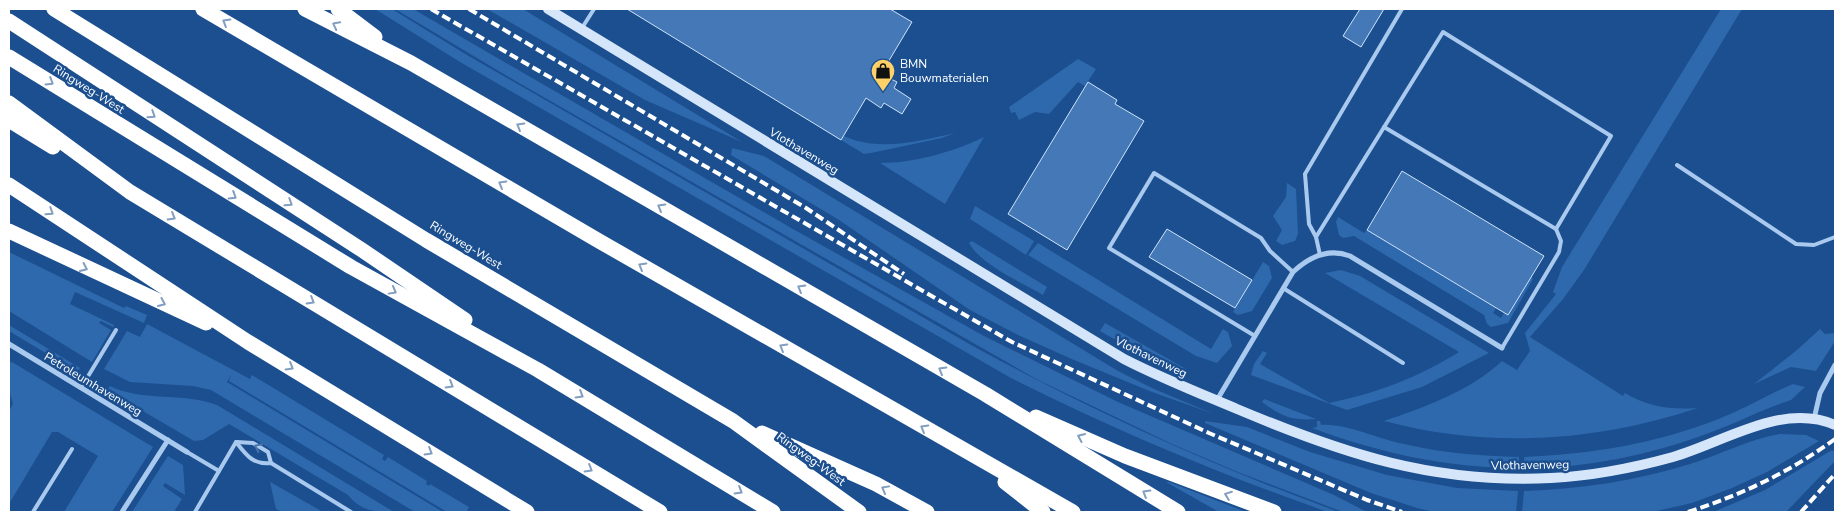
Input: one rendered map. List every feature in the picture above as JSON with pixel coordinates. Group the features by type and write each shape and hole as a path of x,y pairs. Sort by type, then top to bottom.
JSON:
{"highway":[{"name":"Ringweg-West","path":"54,9 426,240 733,421 860,512"},
{"path":"203,9 590,236 1073,512"},
{"path":"305,9 411,63 984,394 1178,512"},
{"path":"338,9 411,63"},
{"path":"9,21 362,250 538,370"},
{"name":"Ringweg-West","path":"9,56 351,268 538,370 774,512"},
{"path":"9,103 130,192"},
{"path":"9,120 660,512"},
{"path":"9,185 248,342 527,512"},
{"path":"9,231 248,342"},
{"path":"984,394 1125,456 1274,512"},
{"path":"733,421 876,484 927,512"},
{"path":"966,452 1043,512"}],"main road":[{"name":"Vlothavenweg","path":"548,9 1124,359 1217,401 1312,440 1386,463 1441,474 1508,479 1552,478 1614,471 1687,453 1773,420 1786,418 1814,419 1835,425"}],"street":[{"path":"1217,401 1293,272 1301,264 1320,255 1336,253 1350,256 1502,348"},
{"name":"Petroleumhavenweg","path":"9,344 187,452"},
{"path":"1814,419 1820,392 1835,365"},
{"path":"122,512 168,440"}],"lane":[{"path":"581,29 594,9"},
{"path":"1320,255 1316,237 1309,224 1305,174 1377,48 1402,9"},
{"path":"1316,237 1443,32 1611,136 1556,229"},
{"path":"1384,127 1556,229 1561,242 1559,252 1502,348"},
{"path":"1677,166 1796,244 1814,245 1835,237"},
{"path":"1255,336 1109,248 1154,173 1261,238 1270,251 1293,272"},
{"path":"1283,288 1403,363"},
{"path":"81,388 116,330"},
{"path":"236,442 253,443 268,452 271,463"},
{"path":"236,442 247,457 261,464 271,463 351,512"},
{"path":"195,512 236,442"},
{"path":"34,512 72,450"},
{"path":"187,452 219,471"}],"shaded area":[{"path":"375,9 392,9 467,55 971,345 1016,369 1152,436 1245,476 1339,512 1328,512 1207,467 1089,416 1011,378 460,62"},
{"path":"395,9 413,9 793,229 984,336 1118,402 1334,495 1367,512 1343,512 1240,473 1172,444 1038,380 519,83"},
{"path":"487,9 523,9 742,142 645,100"},
{"path":"1721,9 1742,9 1584,270 1563,299 1530,337 1623,396 1625,393 1642,402 1660,406 1698,408 1621,428 1542,438 1463,436 1423,430 1384,421 1446,397 1476,381 1502,361 1517,370 1530,351 1525,333 1556,294 1553,292 1562,267"},
{"path":"1078,59 1096,69 1085,86 1078,82 1049,114 1035,112 1019,120 1015,112 1011,113 1009,107"},
{"path":"955,133 942,138 864,154 841,140 844,136 857,141 899,144"},
{"path":"984,137 945,204 880,163 933,156"},
{"path":"732,148 764,156 1118,371 1154,389 1214,414 1152,392 1074,360 1018,335 970,310 839,220 731,155"},
{"path":"1287,183 1296,189 1298,234 1295,241 1282,245 1276,241 1282,230 1273,216 1286,197"},
{"path":"975,206 1034,241 1026,255 970,219"},
{"path":"1338,217 1364,233 1367,230 1496,308 1493,313 1501,318 1504,313 1508,315 1531,277 1533,279 1508,323 1491,327 1487,324 1484,315 1354,236 1343,238 1339,235 1336,222"},
{"path":"972,241 1047,287 1043,295 992,266 975,251 969,243"},
{"path":"1038,243 1211,349 1223,329 1228,332 1232,346 1217,363 1196,356 1028,255"},
{"path":"9,252 124,308 126,306 147,315 144,323 75,292 70,304 114,325 113,327 101,321 99,323 111,330 92,362 9,311"},
{"path":"1263,262 1269,266 1272,278 1252,311 1238,315 1233,312"},
{"path":"1341,270 1360,276 1489,353 1422,387 1347,410 1251,375 1254,364 1263,351 1267,353 1260,364 1329,403 1380,389 1412,377 1459,352 1325,273"},
{"path":"1105,323 1187,371 1179,371 1135,351 1100,331"},
{"path":"147,324 250,379 252,375 384,455 382,459 385,461 388,457 427,481 426,484 429,486 430,484 469,507 467,511 469,512 447,512 229,381 231,375 227,382 443,512 415,512 211,390 193,386 130,382 104,369 127,331 140,337"},
{"path":"9,325 80,368 77,372 9,331"},
{"path":"1820,329 1825,334 1835,333 1835,341 1816,371 1791,367 1754,384 1797,350"},
{"path":"12,362 153,447 112,512 64,512 98,456 58,432 52,432 9,504 9,411 13,404 9,390 9,363"},
{"path":"1793,384 1805,387 1791,400 1687,441 1641,454 1595,463 1525,468 1524,457 1549,456 1622,446 1693,428 1726,416"},
{"path":"110,386 136,394 190,399 217,405 394,512 368,510 348,495 229,424 203,440 194,441 107,390"},
{"path":"1264,399 1316,419 1300,419 1287,416 1275,411 1262,402"},
{"path":"1205,421 1247,427 1310,452 1387,475 1457,488 1518,491 1516,512 1434,512 1417,508 1371,493 1205,423"},
{"path":"1317,421 1320,421 1321,425 1340,426 1394,442 1433,450 1475,455 1519,457 1519,468 1440,462 1388,452 1312,428 1317,427"},
{"path":"1780,434 1806,435 1819,441 1767,472 1692,503 1652,512 1522,512 1524,491 1587,486 1649,475 1690,464 1746,443"},
{"path":"1832,450 1835,452 1835,461 1786,512 1713,512 1765,490"},
{"path":"168,456 183,465 185,495 165,483 163,486 182,499 174,512 132,512"},
{"path":"265,479 323,512 282,512 276,509 270,482"},
{"path":"1166,482 1169,482 1246,512 1219,512"}],"building":[{"path":"627,9 890,9 912,22 881,74 897,82 894,88 911,99 902,114 884,103 881,108 866,98 841,140"},
{"path":"1360,9 1384,9 1361,47 1343,36"},
{"path":"1088,82 1117,100 1115,104 1144,121 1067,250 1008,214"},
{"path":"1402,171 1544,256 1508,315 1367,230"},
{"path":"1167,229 1252,280 1235,308 1149,257"}],"railway":[{"path":"431,9 1012,342 1209,433 1367,500 1402,512"},
{"path":"469,9 806,208 904,274"},
{"path":"1688,512 1764,482 1800,462 1835,439"},
{"path":"1801,512 1835,474"}],"place":[{"name":"BMN Bouwmaterialen","path":"883,92"}]}
